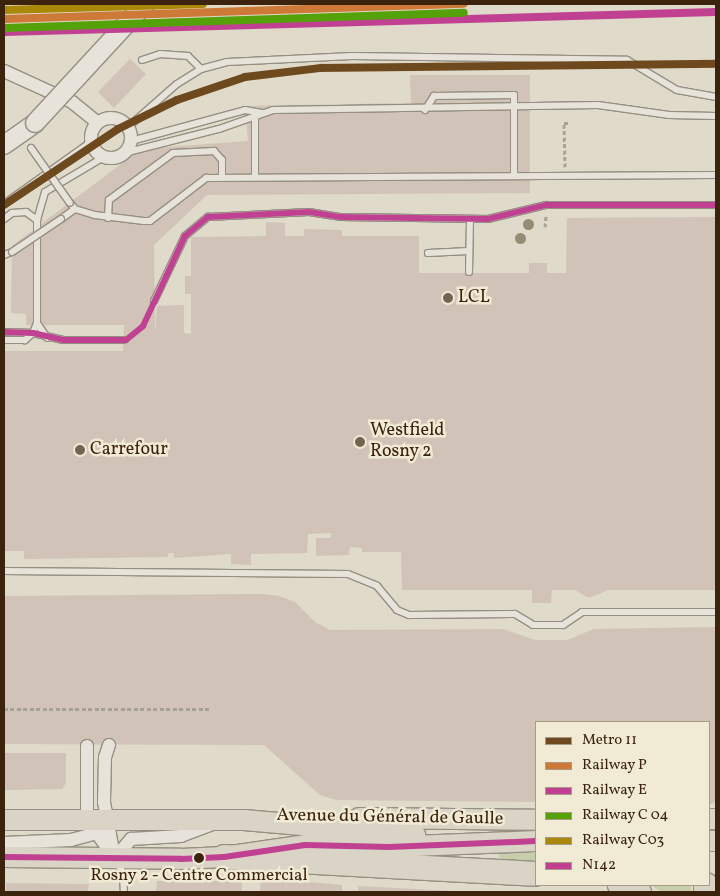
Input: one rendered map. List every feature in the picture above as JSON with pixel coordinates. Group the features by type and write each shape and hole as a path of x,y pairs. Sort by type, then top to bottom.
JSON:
{"highway":[{"path":"224,856 535,874"},
{"path":"623,886 639,892"}],"main road":[{"path":"4,144 35,123 145,4"},
{"name":"Avenue du Général de Gaulle","path":"4,820 95,825 235,820 279,815 535,820"},
{"name":"Avenue du Général de Gaulle","path":"235,820 474,841"},
{"name":"Avenue du Général de Gaulle","path":"4,857 115,858 224,856 305,845 389,847 474,841 535,841"}],"street":[{"path":"4,71 72,102 97,122"},
{"path":"110,117 128,127 131,141 124,153 118,157 104,157 90,142 97,122 110,117"},
{"path":"109,745 105,757 95,825 115,858"},
{"path":"87,746 95,825 115,858"},
{"path":"115,858 131,839 181,836 235,820"},
{"path":"4,843 71,840 95,825"}],"lane":[{"path":"142,60 160,54 188,56 201,68"},
{"path":"128,127 176,84 201,68 227,62 352,56 627,60 677,90 716,96"},
{"path":"131,141 245,110 255,113 426,110 434,96 514,94 514,176"},
{"path":"124,153 219,129 273,110 598,105 669,115 716,116"},
{"path":"255,113 255,178"},
{"path":"4,204 90,142"},
{"path":"31,148 74,209 108,218 150,220 206,178 716,175"},
{"path":"108,218 109,200 173,153 214,151 222,160 222,178"},
{"path":"4,340 25,340 33,333 37,323 37,220 45,192 104,157"},
{"path":"154,301 185,236 208,217 309,212 340,217 488,219 546,205 716,205"},
{"path":"4,255 74,209"},
{"path":"4,219 12,213 26,212 37,220"},
{"path":"469,272 470,219"},
{"path":"428,253 469,251"},
{"path":"37,323 47,338"},
{"path":"4,332 33,333 47,338 123,340"},
{"path":"4,571 348,574 377,586 397,610 408,615 515,614 533,625 563,625 582,612 716,612"},
{"path":"115,858 123,875 124,892"}],"path":[{"path":"565,175 564,123 569,123"},
{"path":"4,709 212,709"}],"green space":[{"path":"499,853 535,853 535,865 500,863"},
{"path":"653,886 691,886 691,892 662,892"}],"building":[{"path":"130,59 146,74 114,108 98,92"},
{"name":"Westfield Rosny 2","path":"410,75 530,75 530,193 207,195 154,245 155,333 157,306 184,305 184,333 191,334 191,294 185,294 185,276 191,276 191,237 266,236 266,222 285,223 285,236 304,236 304,229 342,230 342,236 419,236 419,273 529,273 529,263 547,263 547,273 566,273 567,218 716,217 716,590 608,590 589,598 575,590 552,590 551,603 532,603 532,590 402,590 401,552 362,552 362,548 350,547 349,555 316,556 316,538 331,538 331,533 308,534 307,553 251,554 251,565 231,564 231,554 174,558 174,553 168,553 168,557 24,559 24,551 4,551 4,351 123,351 124,325 26,325 26,314 11,313 12,246 141,149 248,141 245,106 411,103"},
{"path":"263,594 279,596 295,602 315,622 330,630 503,629 535,640 567,640 594,629 716,627 716,802 710,805 710,721 535,721 535,802 336,800 320,795 264,745 4,744 4,596"},
{"path":"4,753 66,753 66,783 62,789 4,790"},
{"path":"261,878 342,885 342,892 260,892"},
{"path":"157,881 242,881 242,892 156,892"},
{"path":"6,883 89,884 88,892 6,892"},
{"path":"358,886 453,891 453,892 358,892"}],"railway":[{"path":"4,32 11,32"}],"metro line":[{"name":"11","path":"4,205 118,129 177,100 245,77 321,68 716,64"}],"rail line":[{"name":"C03","path":"4,10 203,4"},
{"name":"P","path":"4,19 464,4"},
{"name":"E","path":"4,32 716,12"}],"transit line":[{"path":"4,28 464,13"},
{"name":"N142","path":"4,332 33,333 63,340 126,340 143,326 185,236 208,217 309,212 340,217 488,219 546,205 716,205"},
{"name":"N142","path":"4,857 181,859 224,857 305,845 389,847 535,841"}],"place":[{"name":"LCL","path":"448,298"},
{"name":"Westfield Rosny 2","path":"360,442"},
{"name":"Carrefour","path":"80,450"},
{"name":"Rosny 2 - Centre Commercial","path":"199,858"}]}
